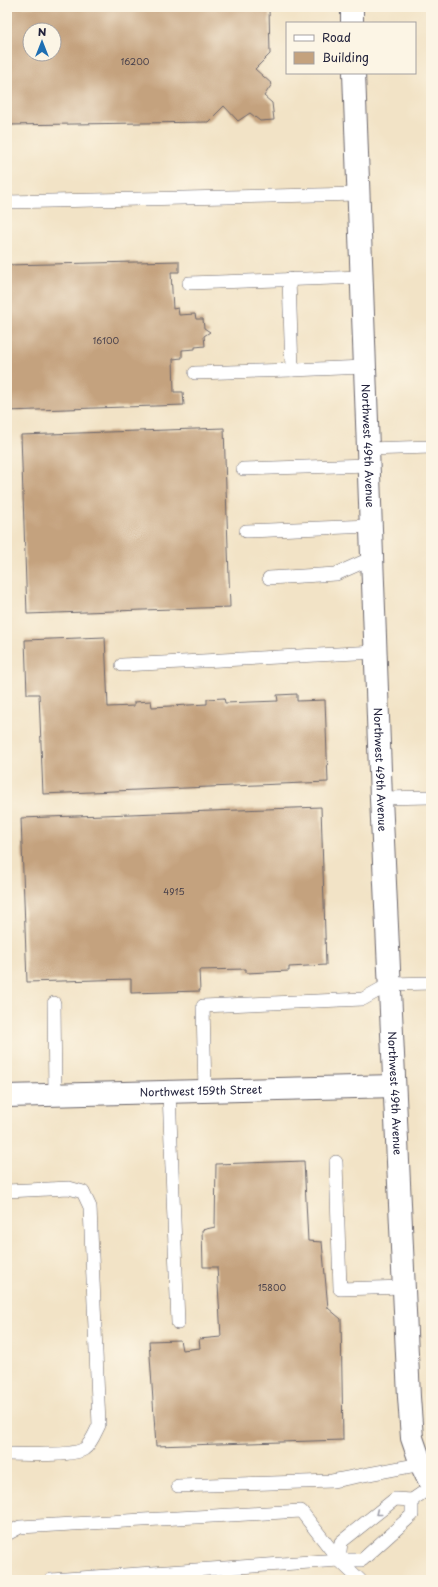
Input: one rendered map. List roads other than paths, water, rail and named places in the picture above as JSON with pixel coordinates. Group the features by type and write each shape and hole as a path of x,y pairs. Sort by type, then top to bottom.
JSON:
{"street":[{"path":"352,7 352,22"},
{"name":"Northwest 49th Avenue","path":"354,74 381,798 412,1438 420,1464 431,1486"},
{"name":"Northwest 159th Street","path":"7,1096 394,1086"}],"lane":[{"path":"7,202 359,194"},
{"path":"189,283 362,277"},
{"path":"289,279 292,370"},
{"path":"194,373 365,368"},
{"path":"243,469 369,457 431,447"},
{"path":"246,531 371,526"},
{"path":"269,578 336,574 372,558"},
{"path":"122,666 376,652"},
{"path":"381,798 431,797"},
{"path":"205,1091 203,1006 363,999 390,984 431,983"},
{"path":"54,1003 55,1095"},
{"path":"169,1092 178,1324"},
{"path":"336,1162 340,1289 404,1287"},
{"path":"7,1191 69,1188 83,1192 90,1207 99,1425 92,1440 84,1449 73,1453 7,1454"},
{"path":"178,1486 332,1481 420,1464"},
{"path":"339,1560 341,1542 395,1499 412,1500 431,1486"},
{"path":"51,1580 202,1575 339,1560 362,1560 412,1516 412,1500"},
{"path":"7,1534 20,1527 301,1511 339,1560 360,1580"}]}
